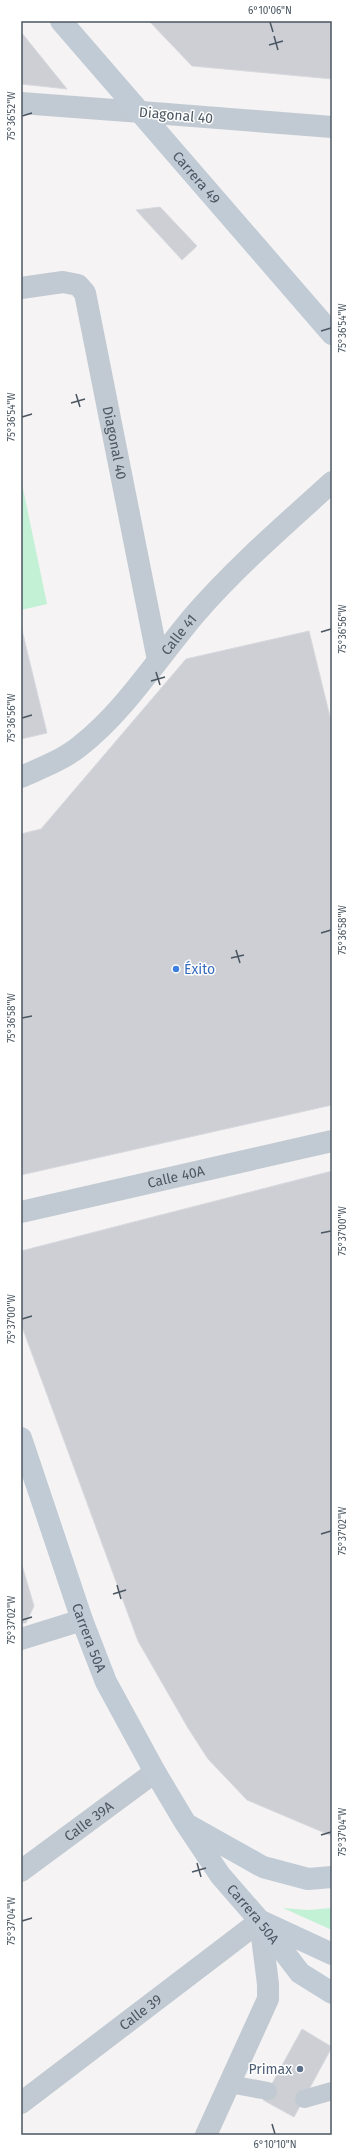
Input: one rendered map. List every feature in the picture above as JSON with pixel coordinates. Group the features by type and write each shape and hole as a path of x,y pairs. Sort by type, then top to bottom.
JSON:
{"main road":[{"name":"Carrera 49","path":"62,21 107,76 141,112 332,334"},
{"name":"Carrera 50A","path":"21,1438 82,1620 106,1682 155,1772 186,1824 220,1875 260,1921 300,1973 332,1993"},
{"path":"186,1824 263,1867 308,1880 332,1877"},
{"path":"260,1921 332,1954"}],"street":[{"name":"Diagonal 40","path":"21,103 332,127"},
{"name":"Diagonal 40","path":"21,288 63,282 78,285 85,293 158,660"},
{"name":"Calle 41","path":"21,777 49,765 80,747 109,719 227,580 332,482"},
{"name":"Calle 40A","path":"21,1212 332,1141"},
{"path":"21,1639 82,1620"},
{"name":"Calle 39A","path":"21,1871 155,1772"},
{"path":"206,2135 268,1999 268,1984 260,1921"},
{"name":"Calle 39","path":"21,2103 260,1921"}],"lane":[{"path":"229,2084 268,2091"},
{"path":"304,2099 332,2091"}],"green space":[{"path":"21,479 47,604 21,610"},
{"path":"283,1908 308,1910 332,1908 332,1930"}],"building":[{"path":"149,21 332,21 332,79 192,66"},
{"path":"21,32 67,89 21,84"},
{"path":"160,207 197,246 182,260 136,210"},
{"path":"21,626 47,733 21,739"},
{"name":"Éxito","path":"309,631 332,725 332,1105 21,1175 21,834 41,829 186,659"},
{"path":"332,1171 332,1836 247,1800 208,1759 188,1728 138,1641 21,1324 21,1251"},
{"path":"21,1562 34,1606 26,1623 21,1623"},
{"name":"Primax","path":"302,2029 332,2047 294,2117 263,2100"}],"place":[{"name":"Éxito","path":"176,969"},
{"name":"Primax","path":"300,2069"}]}
